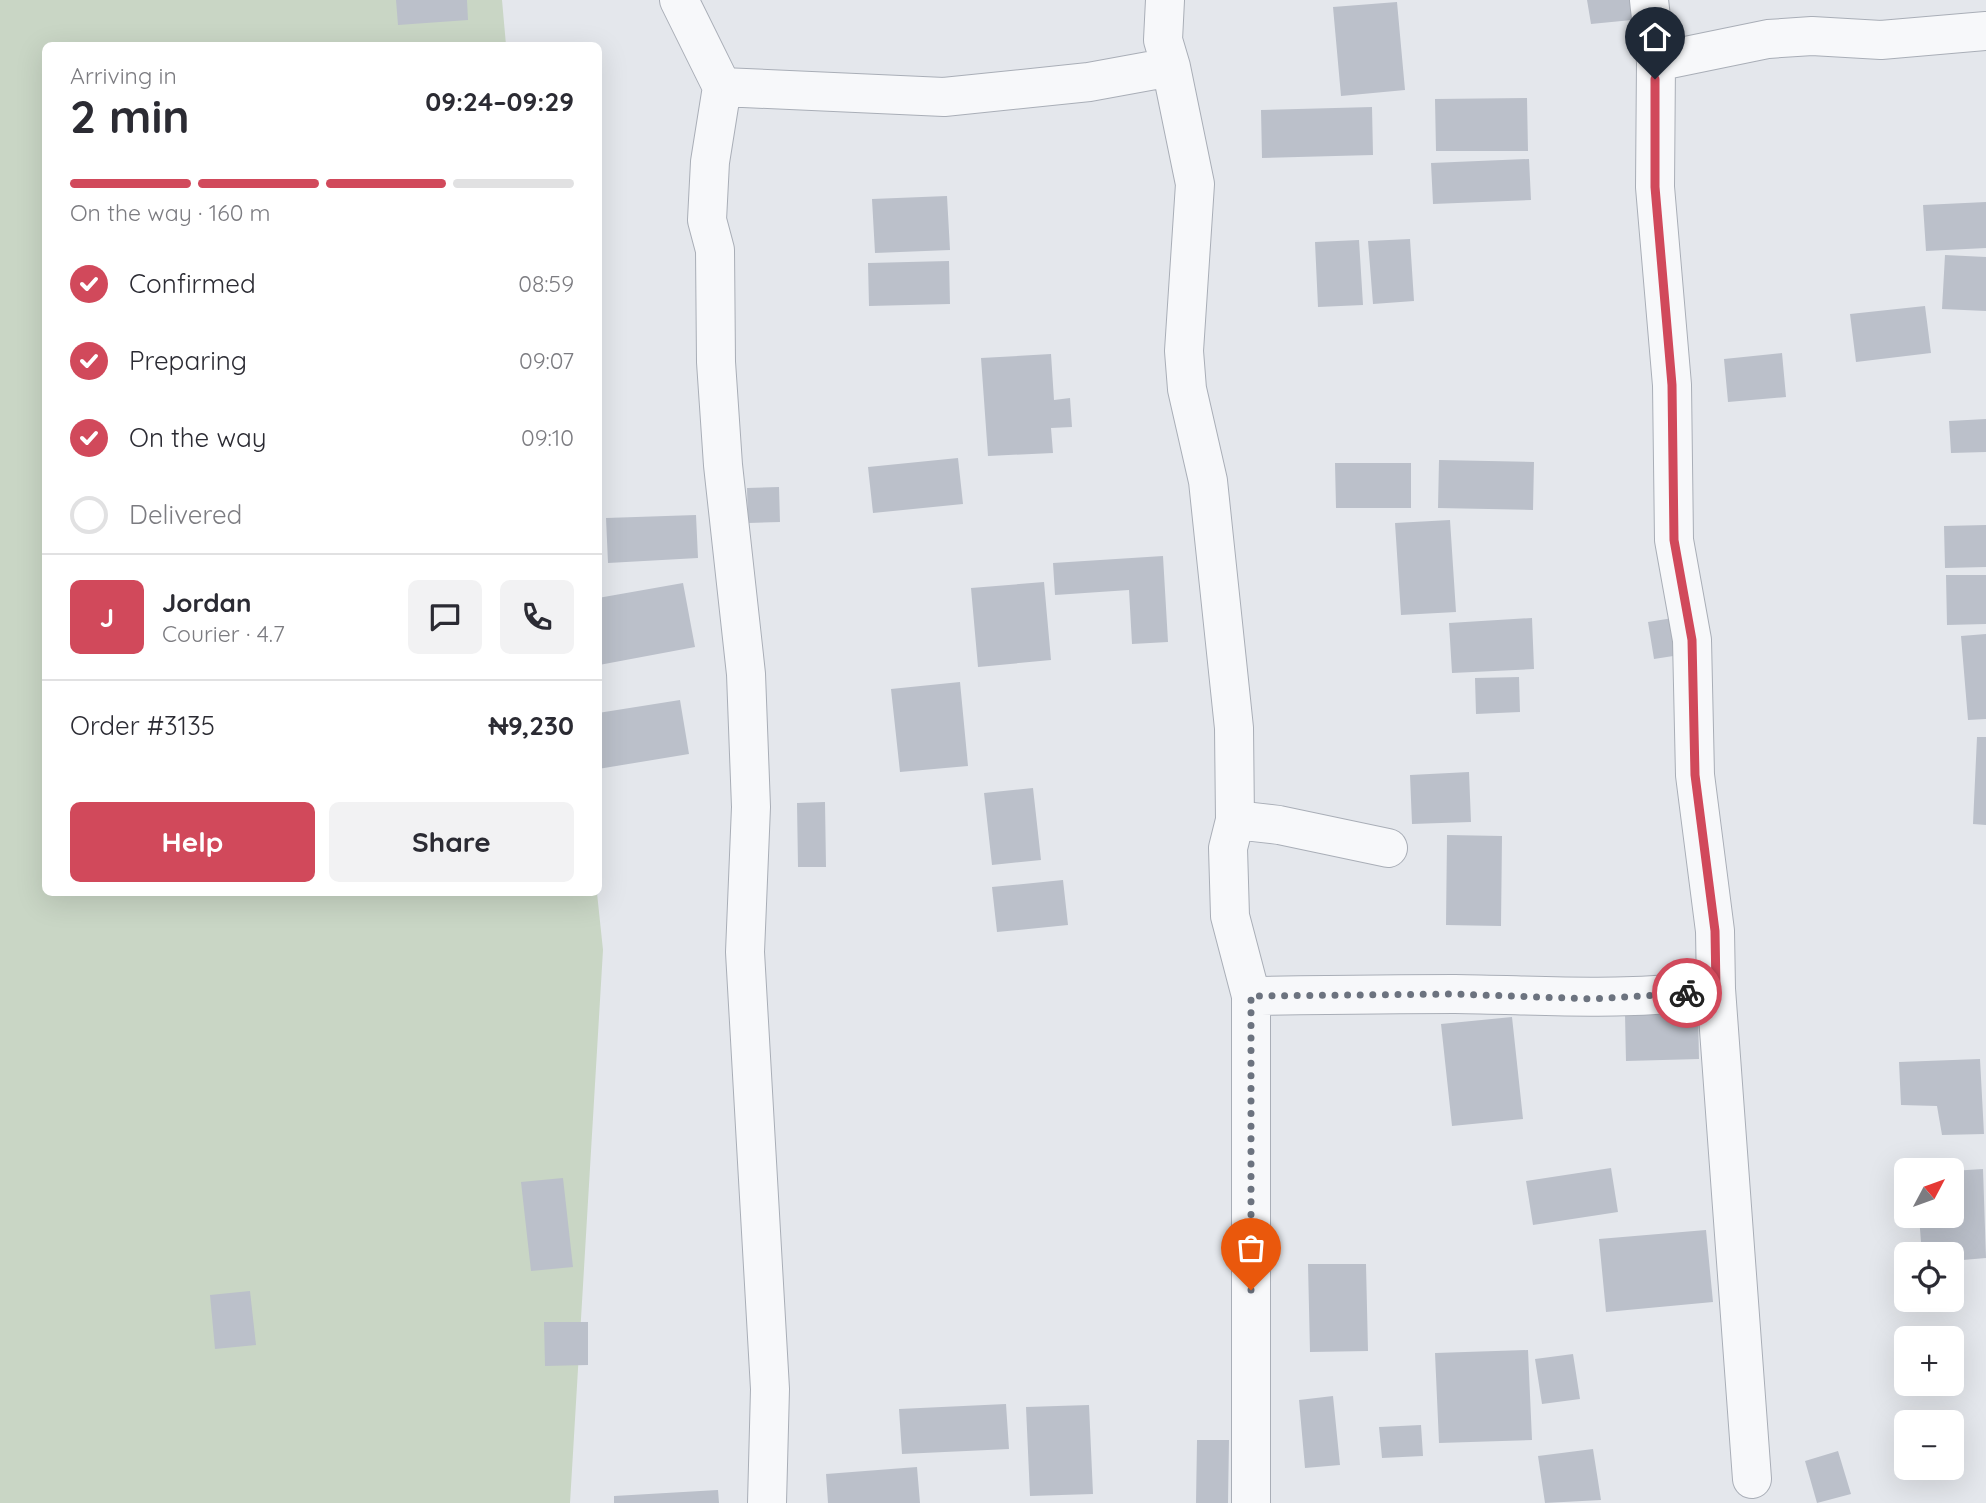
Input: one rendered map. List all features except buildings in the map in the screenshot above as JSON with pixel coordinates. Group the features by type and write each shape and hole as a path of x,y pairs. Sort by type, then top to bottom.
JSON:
{"street":[{"path":"679,0 722,87 710,162 708,220 715,250 716,362 722,452 746,674 751,807 745,952 770,1390 767,1503"},
{"path":"1165,0 1163,40 1195,184 1184,351 1187,389 1208,481 1234,728 1235,820 1228,848 1230,916 1251,996 1251,1503"},
{"path":"1649,0 1656,62 1655,187 1672,385 1674,540 1692,640 1695,775 1715,931 1716,989 1752,1479"},
{"path":"1656,62 1768,40 1812,36 1881,40 1986,31"},
{"path":"722,87 944,97 1088,82 1171,67"},
{"path":"1235,820 1279,825 1388,848"},
{"path":"1251,996 1455,994 1593,999 1670,995 1716,989"}],"green space":[{"path":"0,0 502,0 506,42 42,42 42,896 597,896 603,950 570,1503 0,1503"}],"way so far":[{"path":"1251,1290 1251,996 1455,994 1593,999 1687,993"}],"route":[{"path":"1655,79 1655,187 1672,385 1674,540 1692,640 1695,775 1715,931 1716,989 1687,993"}]}
